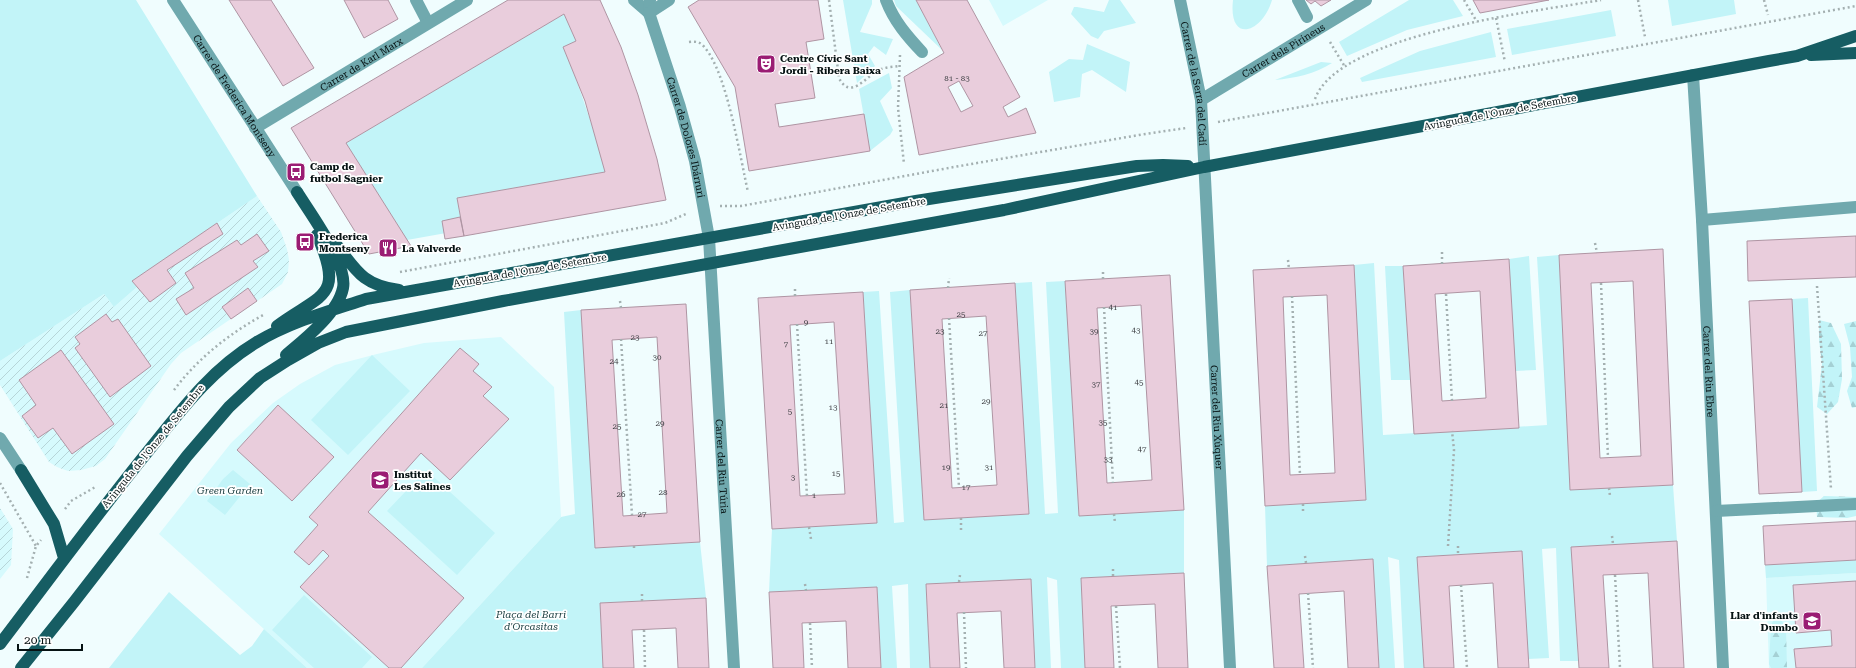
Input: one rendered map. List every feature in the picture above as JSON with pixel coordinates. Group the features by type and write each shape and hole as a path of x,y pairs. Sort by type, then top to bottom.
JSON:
{"main road":[{"name":"Avinguda de l'Onze de Setembre","path":"21,668 89,584 187,456 229,407 260,378 288,360 318,343 346,332 502,301 1047,202 1204,167 1797,56 1856,36"},
{"name":"Avinguda de l'Onze de Setembre","path":"1797,56 1856,53"},
{"name":"Avinguda de l'Onze de Setembre","path":"0,644 64,558 185,405 209,379 258,342 302,322 366,299 916,202 1118,169 1153,165 1204,167"},
{"path":"297,192 361,276 384,288 410,291"},
{"path":"260,378 314,331 330,311 343,288 341,269 326,238 297,192"},
{"path":"258,342 279,325 320,298 329,286 330,274 325,258 297,192"},
{"path":"21,470 54,524 64,558"}],"street":[{"name":"Carrer de Frederica Montseny","path":"173,0 297,192"},
{"path":"416,0 428,23"},
{"name":"Carrer de Karl Marx","path":"255,128 467,0"},
{"path":"634,0 649,13 669,0"},
{"name":"Carrer de Dolores Ibárruri","path":"650,0 649,13 695,161 709,238 712,264"},
{"path":"886,0 890,12 902,30 922,52"},
{"name":"Carrer de la Serra del Cadí","path":"1180,0 1201,100 1204,167"},
{"path":"1298,0 1307,17"},
{"name":"Carrer dels Pirineus","path":"1201,100 1366,0"},
{"name":"Carrer del Riu Ebre","path":"1693,76 1702,220 1723,668"},
{"name":"Carrer del Riu Xúquer","path":"1204,167 1230,668"},
{"path":"1702,220 1856,207"},
{"name":"Carrer del Riu Túria","path":"712,264 734,668"},
{"path":"0,438 21,470"},
{"path":"1716,511 1856,504"}],"path":[{"path":"829,0 839,78 842,84 853,88 878,71 899,66"},
{"path":"1464,0 1476,22"},
{"path":"1315,99 1318,89 1325,81 1345,67 1391,44 1424,33 1476,22 1601,0"},
{"path":"1638,0 1645,37"},
{"path":"1764,0 1768,15"},
{"path":"1224,120 1856,6"},
{"path":"1496,18 1505,62"},
{"path":"1329,41 1345,67"},
{"path":"689,42 699,42 706,48 715,64 724,88 748,192"},
{"path":"900,49 898,108 904,164"},
{"path":"722,206 741,206 1046,151 1175,130"},
{"path":"396,272 665,223 684,213"},
{"path":"1595,243 1597,252"},
{"path":"1442,252 1442,264"},
{"path":"1288,260 1289,269"},
{"path":"1103,270 1103,279"},
{"path":"948,288 949,278"},
{"path":"1600,283 1608,458"},
{"path":"795,286 795,296"},
{"path":"1817,286 1832,506"},
{"path":"1446,294 1452,401"},
{"path":"1292,296 1300,475"},
{"path":"620,301 621,308"},
{"path":"1104,307 1113,483"},
{"path":"949,318 959,487"},
{"path":"797,324 807,496"},
{"path":"621,339 632,515"},
{"path":"1448,546 1454,450 1452,431"},
{"path":"0,483 36,546 26,580"},
{"path":"1609,488 1610,496"},
{"path":"1303,504 1303,513"},
{"path":"1114,514 1115,523"},
{"path":"961,518 961,531"},
{"path":"809,527 811,539"},
{"path":"1612,536 1613,544"},
{"path":"1458,546 1458,555"},
{"path":"1305,556 1306,563"},
{"path":"1113,576 1114,568"},
{"path":"960,575 960,582"},
{"path":"1615,575 1620,668"},
{"path":"806,584 806,591"},
{"path":"1461,585 1467,668"},
{"path":"642,593 642,601"},
{"path":"1308,593 1313,668"},
{"path":"1116,606 1120,668"},
{"path":"964,612 966,668"},
{"path":"810,623 812,668"},
{"path":"644,630 645,668"}],"shaded area":[{"path":"989,0 1048,0 1003,26"},
{"path":"257,196 281,232 287,249 289,260 288,272 282,284 181,353 171,364 105,459 96,466 81,470 68,471 49,462 0,385 0,361 104,294 114,307 137,287 132,281"},
{"name":"Institut Les Salines","path":"501,337 554,387 561,517 422,668 307,668 159,534 231,443 273,403 300,384 335,365 424,343"},
{"path":"0,508 13,529 11,565 0,579"},
{"name":"Llar d'infants Dumbo","path":"1856,573 1856,668 1769,668 1766,578"}],"green space":[{"path":"0,0 136,0 257,196 132,281 137,287 114,307 104,294 0,361"},
{"path":"843,0 872,0 872,4 860,32 893,39 886,55 874,46 868,54 875,66 857,83"},
{"path":"894,0 916,0 942,50 896,6"},
{"path":"1109,0 1120,0 1136,23 1104,31 1098,39 1091,36 1071,14 1074,7 1104,12"},
{"path":"1233,0 1272,0 1261,21 1254,27 1247,29 1241,28 1236,23 1233,14"},
{"path":"1409,0 1453,0 1463,16 1407,30 1347,56 1339,42"},
{"path":"1668,0 1734,0 1736,14 1672,26"},
{"path":"1611,10 1616,36 1512,55 1507,29"},
{"path":"564,14 576,41 573,70 599,146 605,172 457,198 463,230 407,240 346,143"},
{"path":"1491,32 1496,57 1362,82 1360,78 1420,51"},
{"path":"1087,44 1130,62 1126,92 1092,70 1082,74 1080,97 1054,102 1049,72 1069,59 1083,60"},
{"path":"1321,62 1332,63 1305,75 1275,80"},
{"path":"889,73 892,88 880,101 893,130 890,135 870,151 859,89"},
{"path":"1559,255 1570,490 1673,485 1677,541 1572,547 1578,661 1560,661 1556,548 1542,549 1549,658 1528,659 1522,551 1417,557 1424,668 1404,668 1399,560 1388,557 1395,668 1379,668 1373,559 1267,566 1265,506 1366,500 1354,265 1374,263 1383,435 1547,425 1537,257"},
{"path":"1529,256 1536,370 1515,371 1509,259"},
{"path":"1385,266 1403,266 1410,380 1391,380"},
{"path":"1065,281 1079,516 1184,510 1184,573 1081,578 1085,668 1061,668 1057,580 1047,577 1051,668 1035,668 1031,579 926,584 930,668 910,668 908,584 892,586 897,668 881,668 877,587 769,592 772,529 877,523 863,292 879,291 894,523 904,522 890,292 910,290 924,520 1029,514 1015,283 1032,282 1045,514 1058,513 1046,282"},
{"path":"1808,298 1817,491 1802,492 1792,299"},
{"name":"Plaça del Barri d'Orcasitas","path":"581,310 595,548 700,542 706,598 601,603 603,668 422,668 561,517 575,514 564,312"},
{"path":"1819,320 1831,323 1841,344 1842,379 1838,402 1827,414 1817,407 1822,364 1819,340"},
{"path":"1856,321 1856,407 1852,408 1847,391 1852,377 1850,347 1844,324"},
{"path":"372,355 410,391 348,455 311,420"},
{"name":"Green Garden","path":"233,470 250,484 225,515 207,501 223,479"},
{"path":"426,470 495,533 457,575 387,511"},
{"path":"1824,496 1856,497 1856,516 1847,518 1817,517 1816,503"},
{"path":"1856,560 1856,573 1766,578 1765,565"},
{"path":"169,592 240,655 252,646 264,629 307,668 109,668"},
{"path":"304,595 372,657 362,668 314,668 272,630"},
{"path":"1777,613 1786,628 1787,668 1771,668 1769,664 1771,625"}],"building":[{"path":"229,0 271,0 314,68 283,86"},
{"path":"344,0 388,0 398,19 364,38"},
{"path":"508,0 600,0 621,47 638,95 657,159 666,200 464,236 457,198 605,172 585,101 563,47 576,41 564,14 346,143 411,246 369,254 291,128"},
{"name":"Centre Cívic Sant Jordi - Ribera Baixa","path":"699,0 818,0 824,39 806,42 815,98 775,104 779,127 864,114 870,151 749,171 735,87 688,7"},
{"path":"916,0 967,0 1020,97 1003,107 1008,117 1026,108 1036,133 919,155 904,77 944,53","holes":["959,81 973,106 961,112 948,87"]},
{"path":"1306,0 1331,0 1321,6 1315,1 1311,4"},
{"path":"1473,0 1549,0 1480,13"},
{"path":"460,217 464,236 445,239 442,221"},
{"path":"217,223 223,234 167,270 176,283 150,302 132,281"},
{"path":"257,234 269,251 253,261 258,267 186,315 176,299 194,288 185,273 237,240 241,245"},
{"path":"1856,236 1856,277 1748,281 1747,241"},
{"path":"1663,249 1673,485 1570,490 1559,255","holes":["1633,281 1641,456 1600,458 1591,283"]},
{"path":"1509,259 1519,428 1414,434 1403,266","holes":["1480,291 1486,398 1442,401 1435,294"]},
{"path":"1354,265 1366,500 1265,506 1253,270","holes":["1327,295 1335,473 1290,475 1283,297"]},
{"path":"1170,275 1184,510 1079,516 1065,281","holes":["1141,305 1152,480 1107,483 1097,308"]},
{"path":"1015,283 1029,514 924,520 910,290","holes":["986,316 997,485 952,488 942,319"]},
{"path":"248,288 257,301 231,319 222,307"},
{"path":"863,292 877,523 772,529 758,298","holes":["834,322 845,494 800,496 790,325"]},
{"path":"1792,299 1802,492 1759,494 1749,301"},
{"path":"686,304 700,542 595,548 581,310","holes":["657,337 667,513 623,516 612,340"]},
{"path":"106,314 112,322 118,319 151,366 110,397 75,348 80,344 75,337"},
{"path":"460,348 479,364 473,371 492,387 483,396 509,419 450,480 421,453 368,512 464,598 401,668 389,668 300,587 329,556 323,550 309,565 294,552 318,525 309,517"},
{"path":"61,350 114,424 72,454 53,428 38,438 22,416 36,405 19,380"},
{"path":"278,405 334,457 292,501 237,450"},
{"path":"1856,521 1856,560 1765,565 1763,526"},
{"path":"1677,541 1684,668 1653,668 1648,573 1603,575 1609,668 1579,668 1571,547"},
{"path":"1522,551 1529,668 1498,668 1493,583 1449,586 1454,668 1424,668 1417,557"},
{"path":"1373,559 1379,668 1348,668 1344,591 1299,594 1304,668 1274,668 1267,566"},
{"path":"1184,573 1188,668 1158,668 1155,604 1111,606 1114,668 1085,668 1081,578"},
{"path":"1031,579 1035,668 1004,668 1001,611 957,613 960,668 930,668 926,584"},
{"path":"1856,581 1856,668 1796,668 1794,649 1832,646 1831,630 1796,633 1793,585"},
{"path":"877,587 881,668 848,668 846,621 802,623 804,668 773,668 769,592"},
{"path":"706,598 709,668 678,668 676,628 632,630 634,668 603,668 600,603"}],"place":[{"name":"Centre Cívic Sant Jordi - Ribera Baixa","path":"766,64"},
{"name":"Camp de futbol Sagnier","path":"296,172"},
{"name":"Frederica Montseny","path":"305,242"},
{"name":"La Valverde","path":"388,248"},
{"name":"Institut Les Salines","path":"380,480"},
{"name":"Llar d'infants Dumbo","path":"1812,621"}]}
